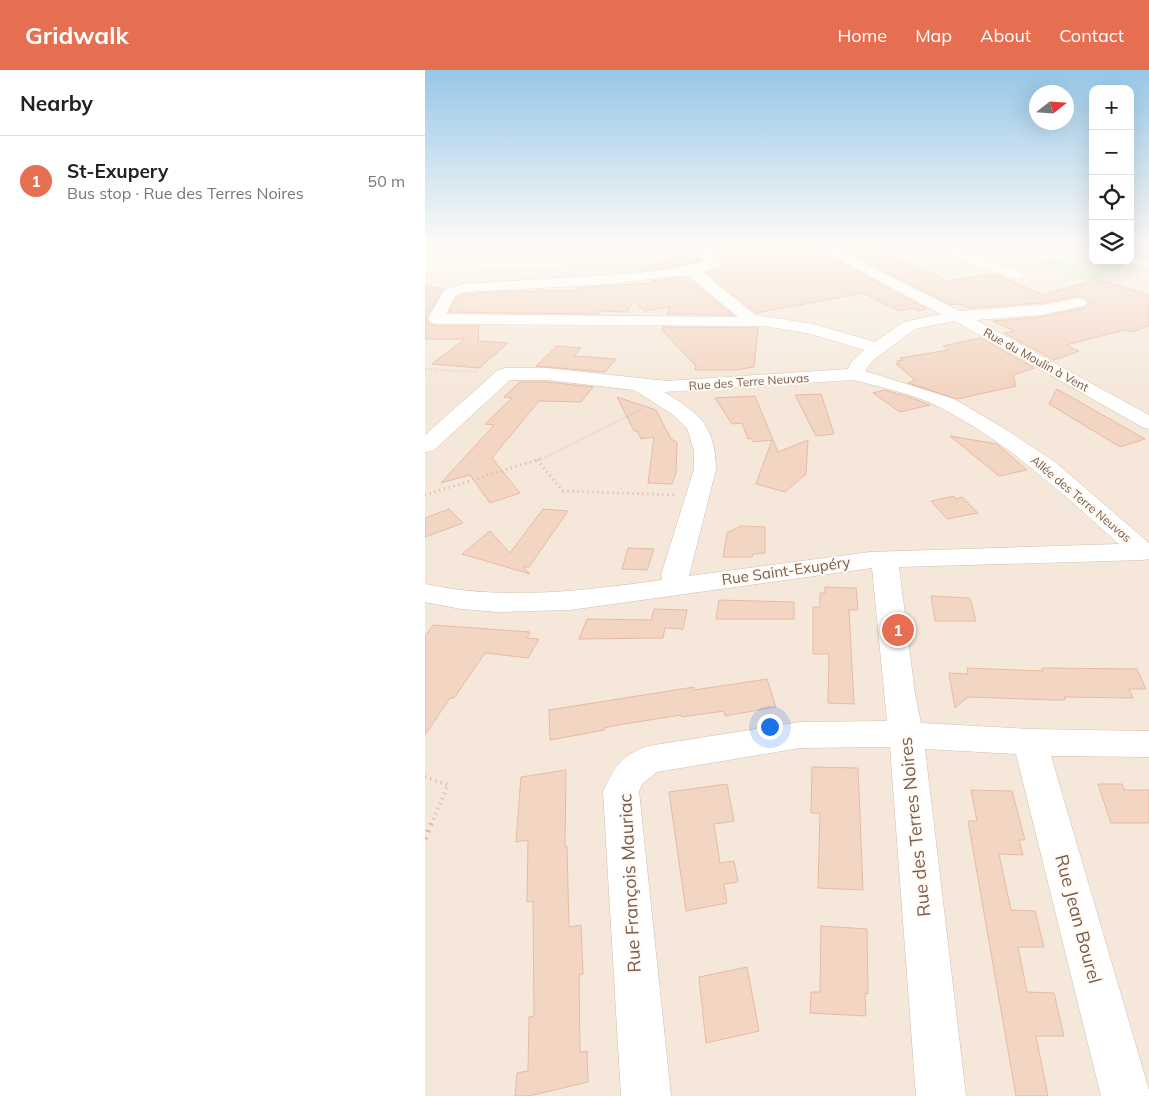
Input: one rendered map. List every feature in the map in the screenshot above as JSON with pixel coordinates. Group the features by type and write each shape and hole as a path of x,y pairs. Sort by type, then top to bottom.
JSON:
{"street":[{"path":"430,319 449,293 452,292"},
{"path":"717,292 750,319 761,322"},
{"name":"Rue du Moulin à Vent","path":"910,292 958,316 1149,424"},
{"path":"855,374 858,365 910,325 958,316 1041,310 1079,303"},
{"path":"430,319 761,322 813,329 878,349"},
{"path":"425,446 505,374"},
{"name":"Rue des Terre Neuvas","path":"505,374 547,374 641,386 697,385 855,374"},
{"name":"Allée des Terre Neuvas","path":"855,374 947,403 998,433 1047,467 1146,552"},
{"path":"641,386 691,419 702,435 706,452 705,468 675,575 676,586"},
{"name":"Rue Saint-Exupéry","path":"425,593 456,601 521,604 570,601 885,559 1146,552"},
{"name":"Rue des Terres Noires","path":"885,559 899,694 906,735 941,1096"},
{"name":"Rue François Mauriac","path":"646,1096 621,791 630,773 648,760 800,735 906,735"},
{"path":"906,735 1030,742 1149,744"},
{"name":"Rue Jean Bourel","path":"1030,742 1127,1096"}],"path":[{"path":"425,369 505,374"},
{"path":"425,495 549,456 661,400"},
{"path":"537,460 563,491 698,495"},
{"path":"425,776 448,785 425,839"}],"shaded area":[{"path":"425,292 1149,292 1149,1096 425,1096"}],"building":[{"path":"425,292 441,292 426,318 429,324 436,326 479,326 478,341 508,343 479,368 432,364 465,339 425,339"},
{"path":"705,292 733,315 667,314 670,307 644,311 634,300 627,312 599,311 598,314 449,312 456,297 464,294 475,295 476,293"},
{"path":"730,292 895,292 927,309 918,311 913,308 899,311 863,293 756,313"},
{"path":"925,292 1036,292 1043,295 1054,292 1139,292 1149,295 1149,326 1132,332 1124,330 1066,345 1079,351 1054,360 1004,333 1014,331 993,321 1041,317 1084,308 1089,303 1085,298 1079,296 1041,303 969,308 959,304 951,305"},
{"path":"663,327 758,328 754,367 735,370 695,370 696,366 662,330"},
{"path":"981,338 1034,368 1013,375 1016,386 957,399 908,383 915,380 896,364 900,363 897,361 903,360 900,358 949,350 943,346"},
{"path":"557,346 581,348 574,356 616,359 605,372 536,366"},
{"path":"520,382 547,382 593,387 581,402 539,401 492,458 520,493 490,503 470,475 441,483 494,425 485,424 512,398 504,397"},
{"path":"1057,389 1145,439 1120,447 1049,404"},
{"path":"884,390 930,405 900,412 873,393"},
{"path":"821,394 834,434 816,436 795,395"},
{"path":"755,396 778,452 808,440 806,474 785,492 756,484 772,440 753,442 751,438 748,439 742,423 732,424 715,398"},
{"path":"617,397 656,410 671,439 677,442 676,473 672,484 648,483 654,437 641,439 637,431 634,431"},
{"path":"950,436 997,444 1027,470 999,476"},
{"path":"954,496 956,499 962,497 978,513 947,519 931,501"},
{"path":"449,509 463,523 425,537 425,518"},
{"path":"543,509 568,511 529,567 523,567 530,574 462,554 490,531 510,553"},
{"path":"741,526 765,527 765,553 753,554 752,557 723,557 727,533"},
{"path":"628,548 654,549 647,570 622,569"},
{"path":"825,587 856,588 858,610 849,610 854,704 828,703 829,654 813,654 813,607 820,607 820,593 825,593"},
{"path":"931,596 970,598 976,621 935,621"},
{"path":"719,600 794,602 794,619 716,619"},
{"path":"654,609 687,610 683,629 665,628 663,638 579,639 587,619 651,620"},
{"path":"433,625 530,632 527,638 539,639 528,658 485,653 454,698 450,698 425,735 425,636"},
{"path":"967,668 1043,671 1042,668 1137,669 1146,689 1129,689 1133,698 1064,697 1065,700 1055,700 968,697 955,708 949,673 968,674"},
{"path":"767,679 776,707 725,716 724,711 682,717 681,715 618,725 604,728 604,730 550,740 549,710 694,687 694,690"},
{"path":"812,767 858,768 863,890 818,888 820,813 811,813"},
{"path":"566,770 565,847 567,846 569,927 581,925 583,974 579,975 580,1052 587,1051 588,1082 529,1096 515,1096 517,1073 528,1071 529,1017 534,1016 533,901 527,902 528,840 516,842 521,777"},
{"path":"727,784 734,821 714,824 720,863 734,861 738,882 724,884 727,903 686,911 669,792"},
{"path":"1098,784 1122,784 1124,790 1149,790 1149,823 1111,823"},
{"path":"971,790 1012,791 1025,840 1019,840 1023,855 999,854 1011,910 1035,911 1044,947 1018,947 1027,992 1054,993 1064,1036 1036,1036 1048,1096 1016,1096 968,821 977,821"},
{"path":"821,926 867,929 868,994 865,993 866,1016 810,1013 811,992 820,992"},
{"path":"747,967 759,1031 706,1043 699,977"}],"place":[{"name":"St-Exupery","path":"898,630"}]}
